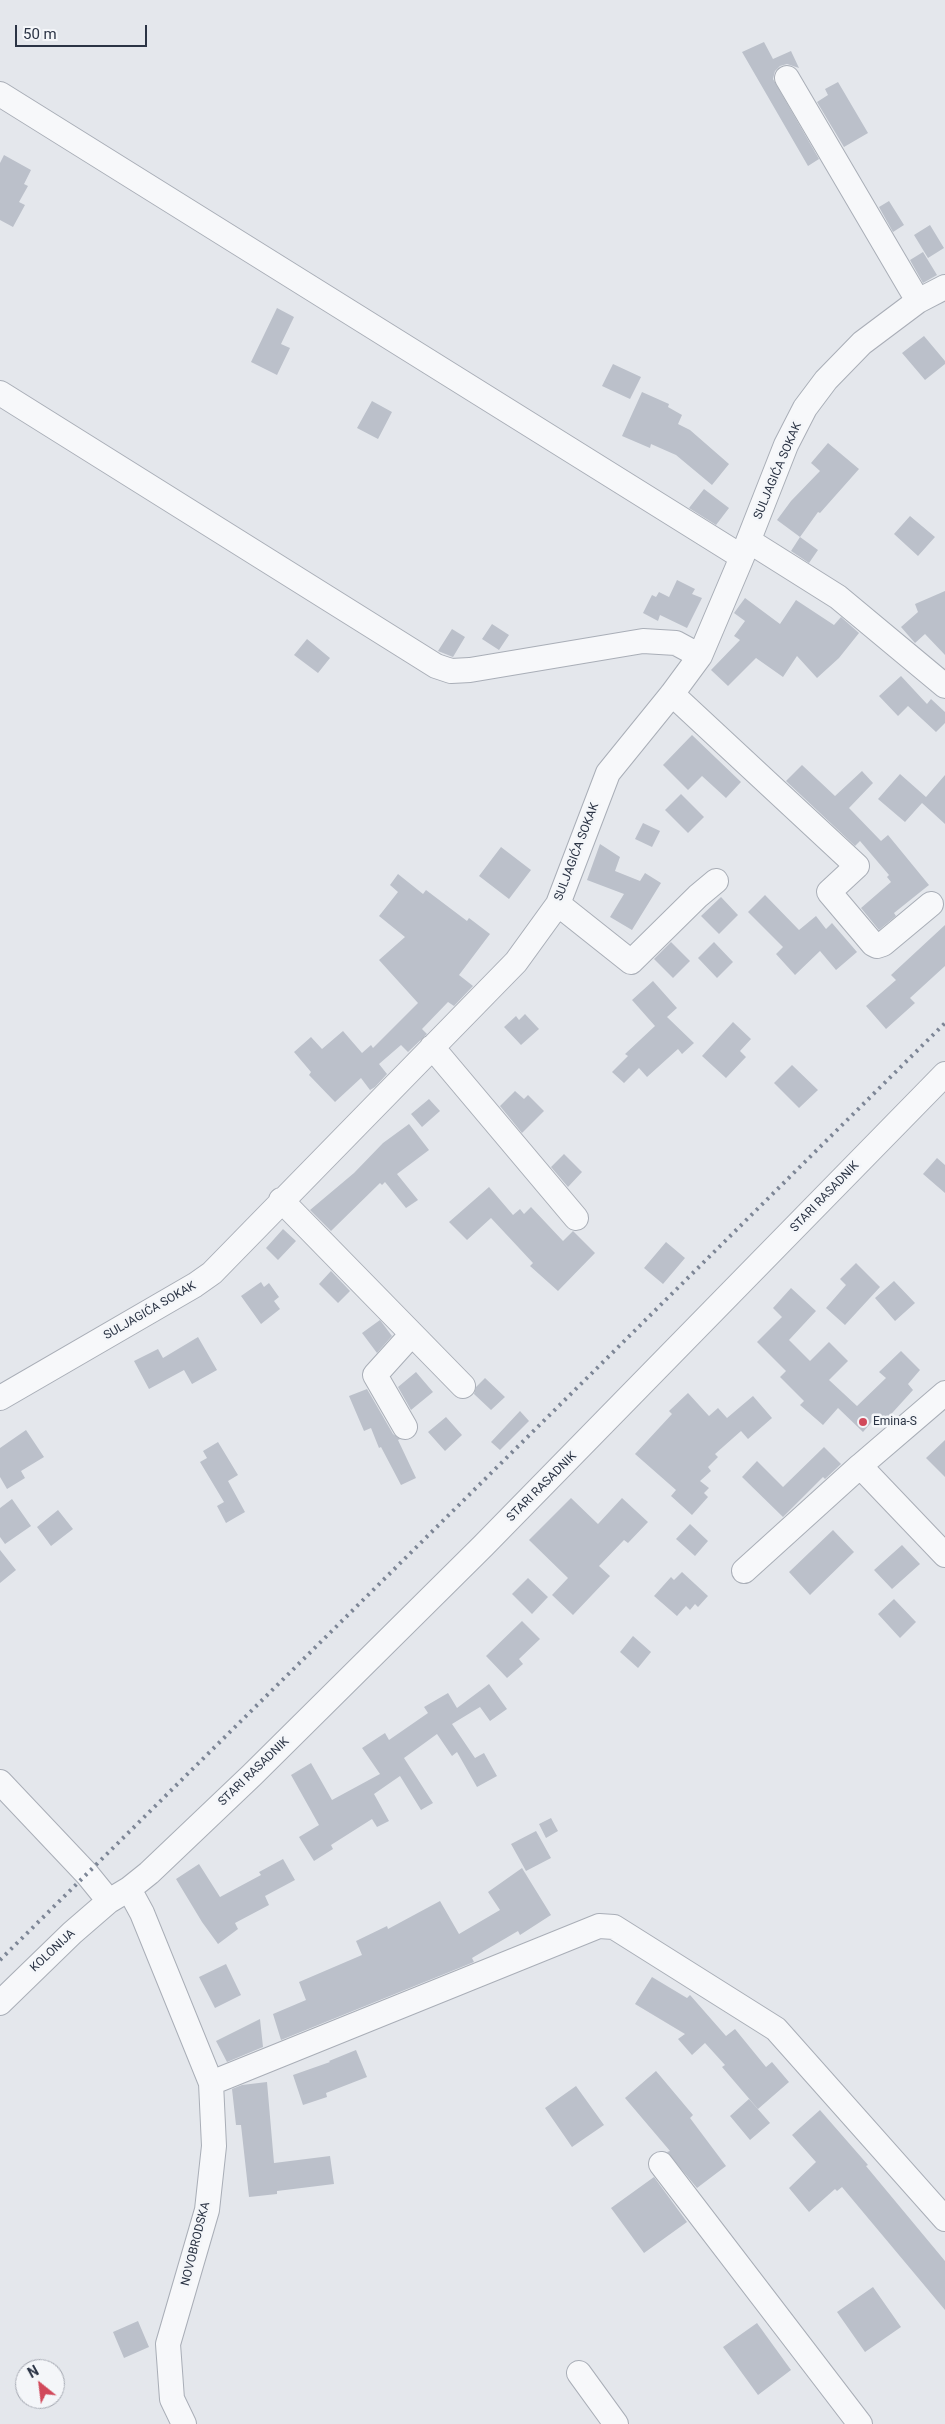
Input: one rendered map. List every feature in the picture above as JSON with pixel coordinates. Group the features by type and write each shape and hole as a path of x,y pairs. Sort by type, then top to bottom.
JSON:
{"street":[{"path":"787,78 918,301"},
{"path":"0,94 745,549 838,597 945,686"},
{"name":"SULJAGIĆA SOKAK","path":"0,1398 195,1285 212,1273 281,1200 516,962 558,904 608,773 700,656 786,445 805,408 826,380 856,349 918,301 945,287"},
{"path":"0,392 436,666 451,671 470,670 644,641 676,643 700,656"},
{"path":"672,694 857,866 829,892 873,944 877,946 883,944 931,904"},
{"path":"558,904 630,962 716,881"},
{"path":"432,1047 576,1218"},
{"name":"STARI RASADNIK","path":"129,1890 252,1775 469,1560 945,1074"},
{"path":"281,1200 463,1386"},
{"path":"405,1427 375,1375 412,1334"},
{"path":"744,1571 860,1466 945,1393"},
{"path":"860,1466 945,1555"},
{"path":"0,1782 87,1874 109,1901 129,1890"},
{"name":"NOVOBRODSKA","path":"129,1890 142,1912 211,2083 214,2146 207,2210 168,2344 172,2399 184,2424"},
{"name":"KOLONIJA","path":"0,2002 72,1933 109,1901"},
{"path":"211,2083 598,1926 614,1927 776,2029 945,2219"},
{"path":"661,2164 860,2424"},
{"path":"579,2373 616,2424"}],"building":[{"path":"764,42 773,59 791,51 799,68 787,64 780,66 775,71 773,79 819,159 808,166 742,52"},
{"path":"838,82 868,133 844,147 817,102 828,95 825,89"},
{"path":"4,155 31,170 24,184 28,186 19,202 25,205 13,227 0,220 0,163"},
{"path":"889,201 904,225 893,232 879,207"},
{"path":"930,225 944,248 928,258 914,235"},
{"path":"923,252 937,275 923,283 910,260"},
{"path":"277,308 294,317 281,344 290,348 277,375 251,362"},
{"path":"924,336 945,361 945,364 925,380 902,353"},
{"path":"613,364 641,377 630,399 602,386"},
{"path":"642,392 669,404 668,407 682,415 678,424 690,430 729,464 712,485 676,455 651,444 650,448 622,436"},
{"path":"372,401 392,412 378,439 357,428"},
{"path":"828,443 859,469 820,513 818,512 800,537 777,520 791,501 820,471 811,463"},
{"path":"704,489 729,508 716,525 689,508"},
{"path":"910,516 935,537 918,556 894,534"},
{"path":"800,537 818,550 809,563 791,551"},
{"path":"677,580 695,589 692,594 702,598 687,628 660,615 658,621 643,613 652,595 656,597 659,592 669,597"},
{"path":"945,591 945,655 925,634 915,643 901,627 918,612 915,604"},
{"path":"745,598 780,624 796,600 834,625 841,617 859,633 839,658 817,678 797,656 783,677 756,658 728,686 711,670 740,640 734,636 745,621 734,613"},
{"path":"492,624 509,635 499,650 482,639"},
{"path":"452,629 465,637 453,657 438,651"},
{"path":"307,639 330,658 318,673 294,655"},
{"path":"901,676 927,704 931,699 945,712 945,723 936,732 908,706 898,716 879,696"},
{"path":"692,735 741,782 726,798 702,776 688,790 663,765"},
{"path":"802,765 835,796 862,771 873,783 849,808 881,841 888,835 929,885 894,913 896,916 879,930 861,908 891,882 887,877 889,875 860,841 855,846 786,781"},
{"path":"900,774 926,797 945,775 945,824 922,803 905,822 878,799"},
{"path":"681,794 704,817 688,833 665,810"},
{"path":"643,823 660,831 652,847 635,839"},
{"path":"600,844 620,857 615,871 640,881 645,873 661,883 632,930 610,917 624,894 587,880"},
{"path":"501,847 531,870 509,899 479,876"},
{"path":"398,874 423,894 426,890 467,921 469,918 490,934 459,975 473,986 454,1006 448,1002 422,1029 427,1034 408,1052 401,1045 379,1064 387,1074 375,1087 370,1090 361,1078 335,1102 309,1075 311,1072 294,1052 311,1037 322,1049 343,1031 362,1053 371,1045 373,1048 418,1003 379,960 405,937 379,916 398,892 390,885"},
{"path":"765,895 799,930 816,916 826,929 832,923 857,952 836,970 820,951 795,975 776,954 783,947 748,912"},
{"path":"721,897 738,915 719,934 701,916"},
{"path":"945,925 945,966 910,998 915,1003 886,1029 866,1006 896,980 891,975"},
{"path":"671,942 690,961 673,978 654,959"},
{"path":"714,942 733,962 717,978 698,958"},
{"path":"653,981 677,1008 667,1017 694,1043 682,1054 678,1049 647,1077 639,1068 624,1083 612,1072 628,1056 625,1054 655,1026 632,1000"},
{"path":"525,1014 539,1029 521,1045 504,1027 516,1016 519,1020"},
{"path":"733,1022 751,1039 740,1051 746,1057 726,1078 702,1056"},
{"path":"792,1065 818,1090 799,1108 774,1083"},
{"path":"515,1091 524,1099 528,1095 544,1111 522,1133 500,1106"},
{"path":"429,1099 440,1111 422,1127 411,1114"},
{"path":"409,1124 429,1150 397,1174 418,1200 406,1208 385,1182 382,1185 380,1183 331,1231 310,1210 354,1173 383,1143"},
{"path":"564,1154 582,1172 568,1187 551,1167"},
{"path":"937,1158 945,1165 945,1193 923,1174"},
{"path":"489,1187 513,1215 520,1209 524,1214 531,1207 563,1241 573,1231 595,1253 558,1291 530,1266 533,1263 491,1218 467,1240 449,1222"},
{"path":"283,1229 296,1241 278,1260 266,1248"},
{"path":"666,1242 685,1258 663,1284 644,1268"},
{"path":"856,1263 880,1287 845,1325 826,1308 846,1285 840,1279"},
{"path":"331,1271 350,1291 338,1303 319,1284"},
{"path":"894,1281 915,1303 895,1321 875,1298"},
{"path":"261,1282 264,1287 269,1283 279,1297 274,1301 280,1309 261,1324 241,1296"},
{"path":"791,1288 816,1311 789,1340 810,1361 829,1342 848,1361 829,1380 857,1406 886,1378 879,1372 901,1351 920,1370 908,1384 913,1390 884,1422 877,1416 863,1432 838,1408 823,1425 800,1405 804,1401 780,1377 786,1371 757,1342 782,1317 773,1308"},
{"path":"380,1320 392,1336 377,1353 362,1333"},
{"path":"198,1337 217,1370 192,1384 184,1370 149,1389 134,1361 158,1349 163,1358"},
{"path":"416,1372 433,1392 411,1410 398,1387"},
{"path":"485,1378 505,1397 491,1410 474,1394 476,1387"},
{"path":"367,1389 393,1434 400,1439 398,1440 416,1478 401,1485 381,1447 379,1448 371,1428 364,1431 349,1396"},
{"path":"688,1393 709,1416 718,1408 727,1418 753,1396 772,1418 748,1439 741,1431 715,1454 718,1457 708,1467 711,1471 700,1481 709,1488 704,1493 708,1497 692,1515 671,1496 676,1490 635,1454 672,1414 669,1411"},
{"path":"520,1411 529,1421 500,1450 491,1442"},
{"path":"446,1417 462,1435 445,1451 428,1432"},
{"path":"26,1430 44,1457 21,1471 25,1478 7,1489 0,1477 0,1448"},
{"path":"945,1440 945,1477 926,1458"},
{"path":"218,1442 238,1475 228,1481 245,1512 226,1523 217,1506 224,1502 200,1462 207,1458 203,1451"},
{"path":"824,1447 841,1464 825,1479 823,1477 783,1517 742,1477 757,1461 783,1487"},
{"path":"571,1498 598,1524 622,1498 648,1522 628,1543 624,1540 599,1566 610,1576 573,1615 552,1595 568,1578 529,1540"},
{"path":"12,1499 31,1526 5,1544 0,1537 0,1508"},
{"path":"58,1510 73,1529 51,1546 37,1527"},
{"path":"690,1524 708,1541 695,1556 676,1539"},
{"path":"833,1530 854,1552 810,1595 789,1572"},
{"path":"902,1545 920,1564 892,1589 874,1570"},
{"path":"0,1550 16,1570 0,1583"},
{"path":"682,1572 708,1596 698,1607 695,1604 690,1610 686,1606 677,1616 654,1596 671,1577 674,1580"},
{"path":"528,1578 548,1597 532,1614 512,1594"},
{"path":"894,1599 916,1622 900,1638 878,1614"},
{"path":"522,1621 540,1639 519,1659 523,1664 507,1678 486,1656"},
{"path":"633,1636 651,1652 638,1668 620,1652"},
{"path":"489,1684 507,1709 490,1721 480,1707 452,1724 475,1758 484,1753 497,1776 477,1787 457,1752 452,1756 437,1734 404,1758 433,1803 421,1810 400,1776 374,1794 389,1821 377,1827 372,1819 331,1845 333,1849 314,1861 299,1837 319,1825 291,1775 311,1763 332,1800 380,1774 362,1748 385,1733 389,1740 428,1713 424,1707 448,1693 457,1708"},
{"path":"551,1818 558,1831 546,1838 539,1824"},
{"path":"536,1831 551,1858 526,1871 511,1844"},
{"path":"283,1859 295,1880 265,1896 269,1905 235,1923 238,1929 218,1944 176,1879 199,1864 220,1897 261,1875 259,1872"},
{"path":"522,1868 551,1915 520,1935 518,1931 472,1958 474,1962 281,2040 273,2014 306,2000 299,1982 362,1955 356,1941 387,1926 388,1929 440,1901 459,1934 500,1910 488,1892"},
{"path":"226,1964 241,1995 215,2008 199,1977"},
{"path":"652,1977 687,1998 690,1995 726,2036 735,2029 766,2067 772,2062 789,2082 758,2109 722,2067 725,2065 705,2043 692,2055 678,2039 685,2034 635,2004"},
{"path":"260,2019 263,2047 227,2062 216,2041"},
{"path":"356,2050 367,2077 326,2093 327,2097 303,2105 293,2075 330,2062"},
{"path":"656,2071 693,2115 690,2118 726,2166 697,2188 667,2152 670,2151 625,2098"},
{"path":"267,2082 274,2163 330,2156 334,2184 277,2191 277,2194 249,2197 241,2125 236,2125 232,2089 242,2085"},
{"path":"576,2086 604,2125 572,2147 545,2108"},
{"path":"749,2099 770,2123 750,2140 730,2116"},
{"path":"820,2110 868,2165 866,2166 945,2261 945,2310 842,2187 837,2191 835,2189 809,2212 789,2188 816,2162 792,2135"},
{"path":"654,2177 687,2222 644,2253 611,2208"},
{"path":"873,2287 901,2327 865,2352 837,2312"},
{"path":"138,2321 149,2347 124,2358 113,2332"},
{"path":"757,2323 791,2370 758,2395 723,2347"}],"railway":[{"path":"0,1960 945,1023"}],"place":[{"name":"Emina-S","path":"863,1422"}]}
